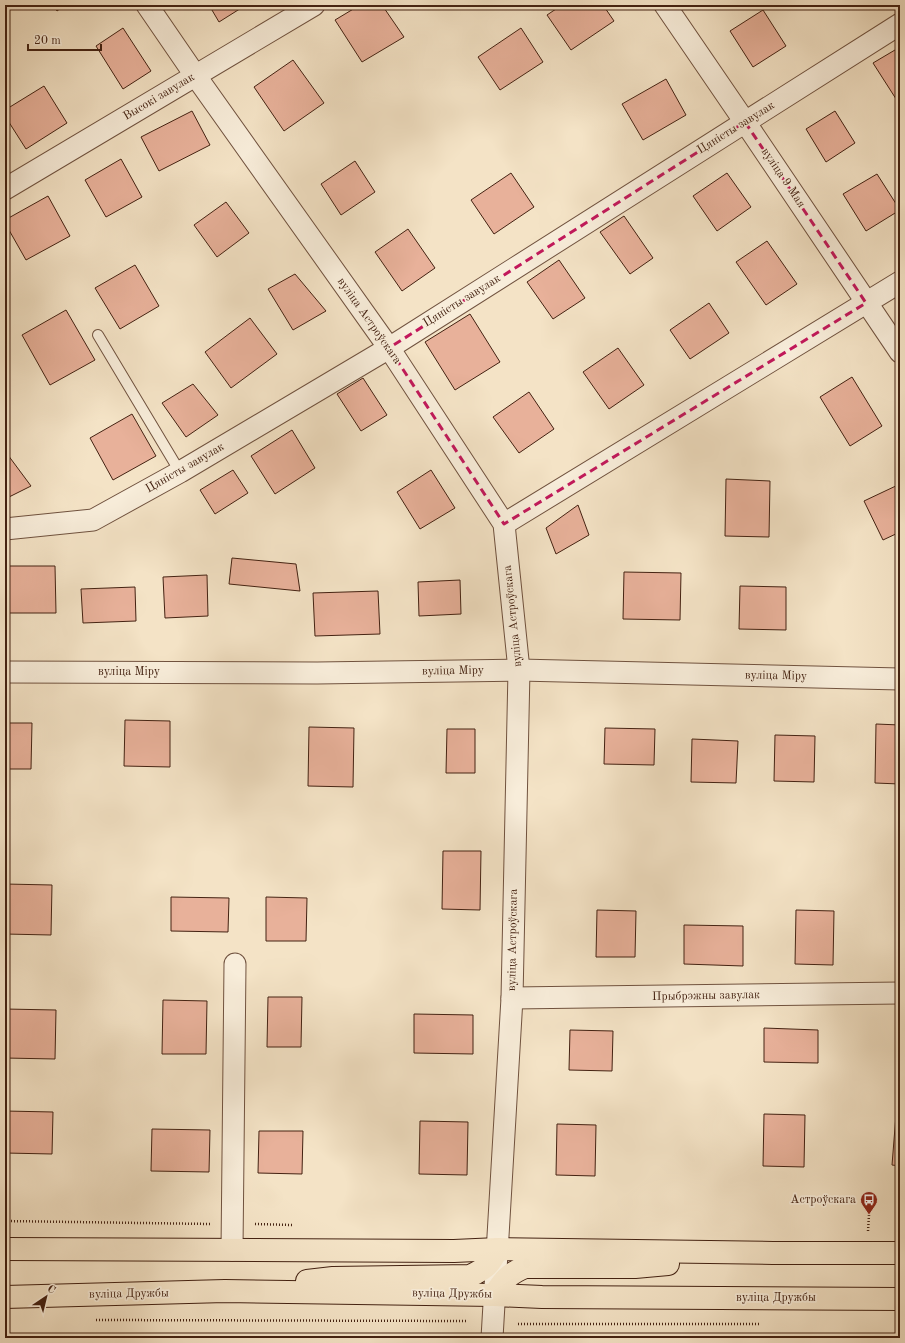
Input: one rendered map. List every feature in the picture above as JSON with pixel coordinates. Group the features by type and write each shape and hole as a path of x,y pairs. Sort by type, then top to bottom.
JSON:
{"main road":[{"path":"5,1249 454,1251 498,1249 773,1253 900,1253"},
{"path":"224,1291 334,1278 470,1276 481,1271 490,1264 498,1249"},
{"path":"5,1264 114,1265 203,1250"},
{"path":"494,1295 503,1282 513,1272 525,1267 635,1267 773,1253"},
{"name":"вуліца Дружбы","path":"5,1297 224,1291 550,1297 900,1299"}],"street":[{"name":"вуліца Астроўскага","path":"147,5 389,348 504,524 519,670 512,998 492,1338"},
{"name":"Высокі завулак","path":"5,189 314,5"},
{"name":"вуліца 9 Мая","path":"665,5 900,352"},
{"name":"Цяністы завулак","path":"5,529 93,520 180,472 389,348 900,24"},
{"path":"504,524 900,282"},
{"name":"вуліца Міру","path":"5,672 317,673 519,670 900,679"},
{"path":"232,1250 235,964"},
{"name":"Прыбрэжны завулак","path":"512,998 900,993"}],"lane":[{"path":"98,336 180,472"}],"path":[{"path":"92,1320 468,1321"},
{"path":"518,1324 765,1324"}],"highlighted area":[{"path":"745,122 866,303 504,524 389,348"}],"building":[{"path":"53,5 65,5 57,11"},
{"path":"209,5 246,5 219,22"},
{"path":"360,5 382,5 404,37 362,62 335,20"},
{"path":"562,5 603,5 614,21 571,50 547,15"},
{"path":"763,10 786,46 753,67 730,31"},
{"path":"123,28 151,71 123,89 96,46"},
{"path":"521,28 543,62 500,90 478,57"},
{"path":"900,47 900,101 898,102 873,63"},
{"path":"293,60 324,103 284,131 254,87"},
{"path":"666,79 686,115 643,140 622,104"},
{"path":"44,86 67,123 26,149 5,116 5,110"},
{"path":"192,111 210,145 159,171 141,137"},
{"path":"835,111 855,143 826,162 806,129"},
{"path":"121,159 142,197 106,217 85,180"},
{"path":"355,161 375,192 341,215 321,184"},
{"path":"511,173 534,207 494,234 471,200"},
{"path":"727,173 751,207 717,231 693,196"},
{"path":"877,174 900,210 866,231 843,194"},
{"path":"48,196 70,236 26,260 5,223 5,220"},
{"path":"226,202 249,233 217,257 194,225"},
{"path":"624,216 653,258 630,274 600,232"},
{"path":"408,229 435,268 402,291 375,252"},
{"path":"767,241 797,284 766,305 736,262"},
{"path":"559,260 585,298 553,319 527,282"},
{"path":"135,265 159,306 120,329 95,288"},
{"path":"295,274 326,311 293,330 268,289"},
{"path":"709,303 729,333 690,359 670,330"},
{"path":"66,310 95,360 50,385 22,335"},
{"path":"470,314 500,362 455,390 425,342"},
{"path":"250,318 277,354 231,388 205,352"},
{"path":"618,348 644,385 609,409 583,372"},
{"path":"852,377 882,426 850,446 820,397"},
{"path":"363,378 387,415 361,431 337,394"},
{"path":"193,384 218,415 186,437 162,403"},
{"path":"529,392 554,429 519,453 493,417"},
{"path":"132,414 156,456 113,480 90,438"},
{"path":"292,430 315,468 275,494 251,456"},
{"path":"5,451 31,486 5,499"},
{"path":"233,470 248,493 215,514 200,490"},
{"path":"431,470 455,508 420,529 397,492"},
{"path":"726,479 770,481 769,537 725,536"},
{"path":"900,484 900,532 883,540 864,501"},
{"path":"578,505 589,535 556,554 546,528"},
{"path":"232,558 296,564 300,591 229,584"},
{"path":"5,566 55,566 56,613 5,613"},
{"path":"624,572 681,573 680,620 623,619"},
{"path":"207,575 208,616 165,618 163,577"},
{"path":"460,580 461,614 419,616 418,582"},
{"path":"740,586 786,587 786,630 739,629"},
{"path":"135,587 136,621 83,623 81,589"},
{"path":"378,591 380,634 315,636 313,593"},
{"path":"125,720 170,721 170,767 124,766"},
{"path":"5,723 32,723 31,769 5,769"},
{"path":"876,724 900,725 900,784 875,783"},
{"path":"309,727 354,728 353,787 308,786"},
{"path":"605,728 655,729 654,765 604,764"},
{"path":"447,729 475,729 475,773 446,773"},
{"path":"775,735 815,736 814,782 774,781"},
{"path":"692,739 738,741 736,783 691,782"},
{"path":"443,851 481,851 480,910 442,909"},
{"path":"5,884 52,885 51,935 5,934"},
{"path":"171,897 229,898 228,932 171,931"},
{"path":"266,897 307,898 306,941 266,941"},
{"path":"597,910 636,911 635,957 596,957"},
{"path":"796,910 834,911 833,965 795,964"},
{"path":"684,925 743,926 743,966 684,964"},
{"path":"268,997 302,997 301,1047 267,1047"},
{"path":"163,1000 207,1001 206,1054 162,1054"},
{"path":"5,1009 56,1010 55,1059 5,1058"},
{"path":"414,1014 473,1015 473,1054 414,1053"},
{"path":"764,1028 818,1030 818,1063 764,1062"},
{"path":"570,1030 613,1031 612,1071 569,1070"},
{"path":"5,1111 53,1112 52,1154 5,1153"},
{"path":"764,1114 805,1115 804,1167 763,1166"},
{"path":"896,1115 900,1115 900,1166 892,1165"},
{"path":"420,1121 468,1122 467,1175 419,1174"},
{"path":"557,1124 596,1125 595,1176 556,1175"},
{"path":"152,1129 210,1130 209,1172 151,1171"},
{"path":"259,1131 303,1131 302,1174 258,1173"}],"place":[{"name":"Астроўскага","path":"869,1215"}]}
